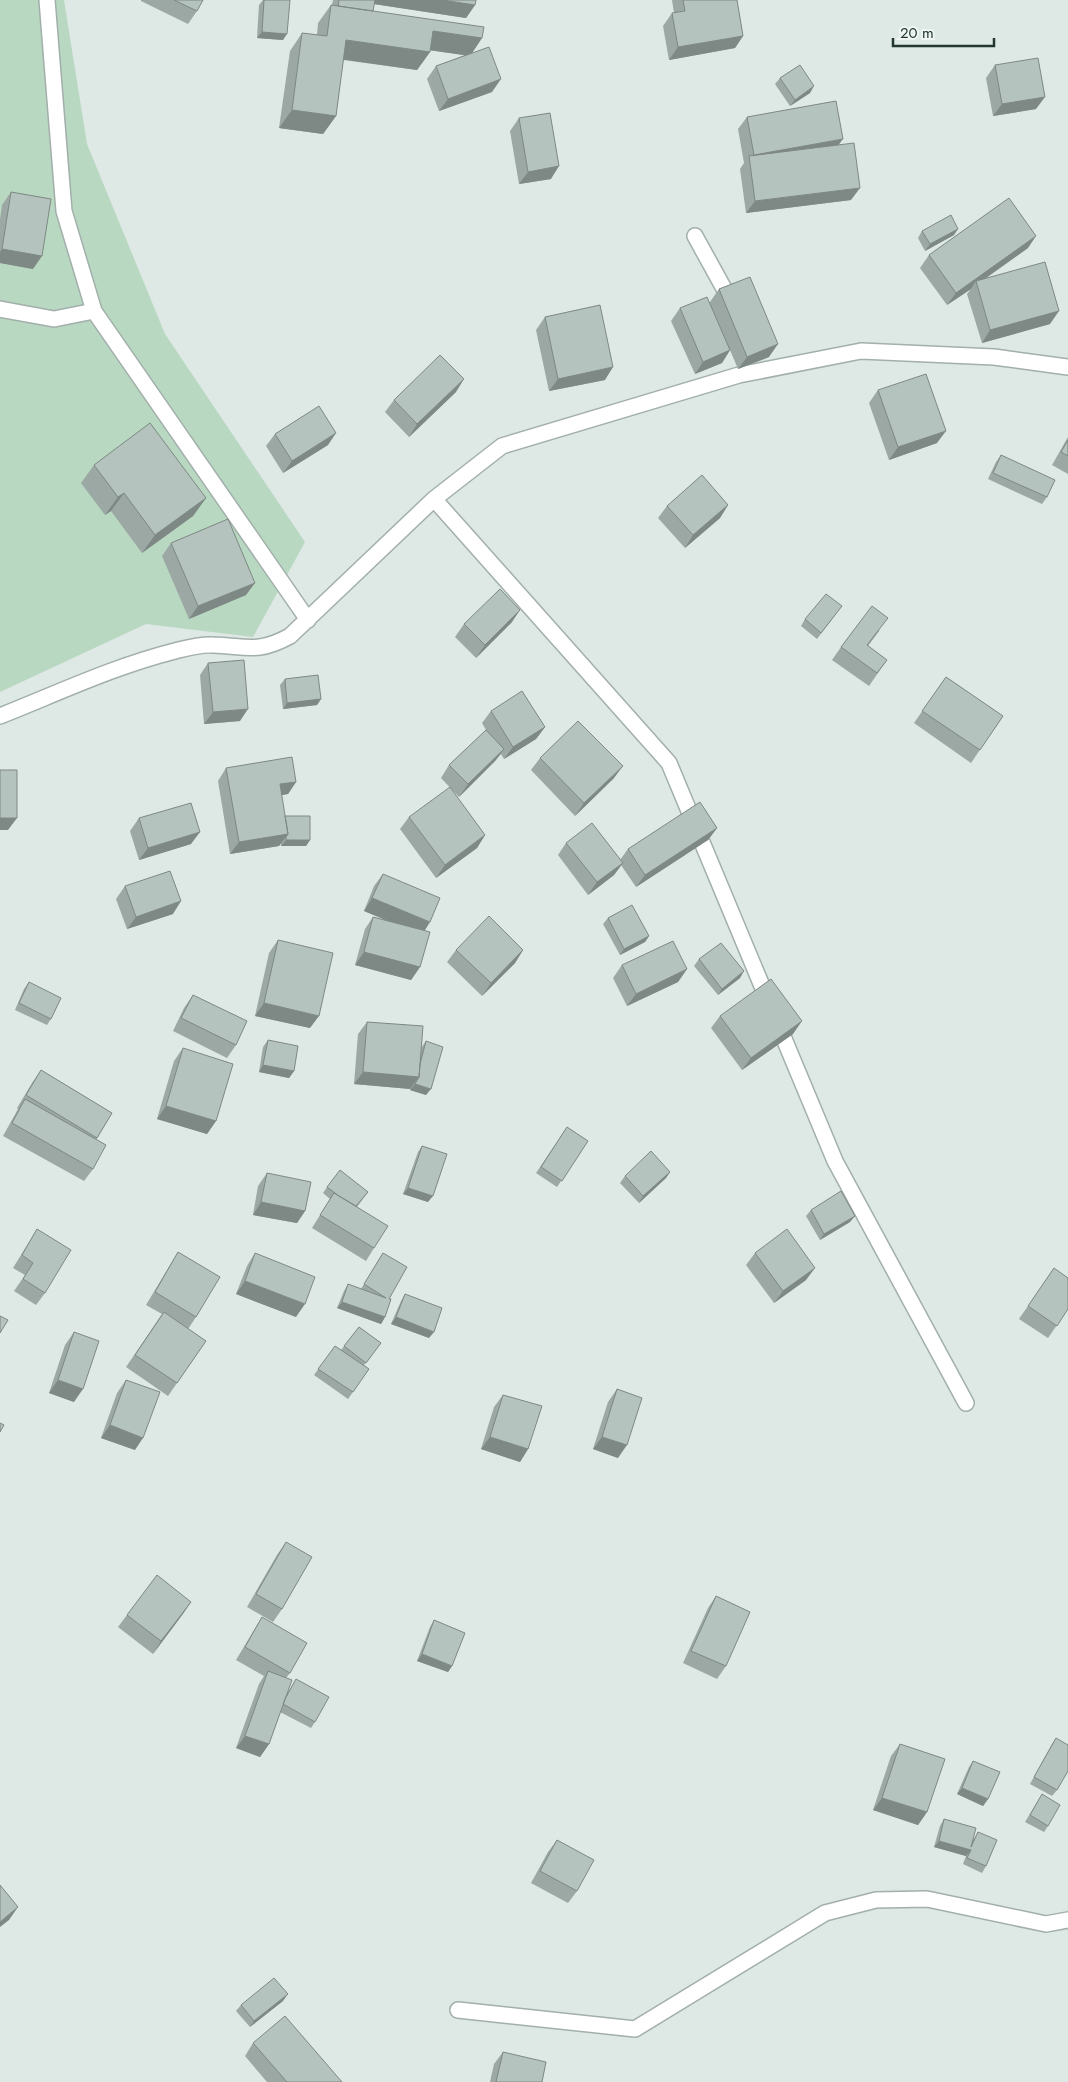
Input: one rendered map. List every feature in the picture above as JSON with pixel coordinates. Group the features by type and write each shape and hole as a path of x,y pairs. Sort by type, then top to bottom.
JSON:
{"street":[{"path":"47,0 64,211 94,311 308,620"},
{"path":"695,236 741,319"},
{"path":"0,309 54,319 94,311"},
{"path":"0,716 128,664 176,651 211,645 246,649 272,646 290,636 308,620 434,499 502,446 738,375 861,351 994,357 1068,367"},
{"path":"760,353 769,369"},
{"path":"434,499 669,763 835,1161 966,1402"},
{"path":"458,2010 635,2029 825,1913 876,1900 926,1899 1046,1924 1068,1920"}],"green space":[{"path":"0,0 64,0 87,144 165,334 305,542 253,637 146,624 0,692"}],"building":[{"path":"174,0 203,0 197,11"},
{"path":"264,0 290,0 287,34 262,32"},
{"path":"339,0 375,0 373,11 338,6"},
{"path":"442,0 476,0 475,5"},
{"path":"683,0 737,0 743,36 678,47 672,13 685,11"},
{"path":"331,5 484,27 482,38 433,31 430,52 346,40 336,116 292,110 302,33 327,36"},
{"path":"489,47 501,79 448,99 436,66"},
{"path":"1038,58 1045,97 1002,104 995,65"},
{"path":"800,65 814,86 795,100 780,78"},
{"path":"836,101 843,139 754,155 747,117"},
{"path":"550,113 559,166 528,172 519,118"},
{"path":"854,143 860,188 755,201 749,156"},
{"path":"11,192 51,199 42,256 2,249"},
{"path":"1009,198 1036,236 956,293 929,255"},
{"path":"951,215 958,229 930,244 922,231"},
{"path":"1045,262 1059,311 990,330 976,281"},
{"path":"750,277 778,344 747,357 719,289"},
{"path":"707,297 730,350 703,362 680,308"},
{"path":"600,305 613,367 558,379 545,317"},
{"path":"440,355 464,379 417,424 394,400"},
{"path":"926,374 946,431 898,447 878,390"},
{"path":"319,406 336,433 292,461 275,434"},
{"path":"150,423 206,498 155,535 124,493 118,497 94,465"},
{"path":"1068,440 1068,456 1061,452"},
{"path":"1001,455 1055,480 1047,497 993,473"},
{"path":"702,475 728,505 693,535 667,506"},
{"path":"228,519 255,583 198,606 171,543"},
{"path":"500,589 520,610 485,645 464,624"},
{"path":"826,594 842,606 821,633 805,619"},
{"path":"872,606 888,618 867,645 887,660 877,673 841,647"},
{"path":"244,660 248,709 213,712 208,663"},
{"path":"318,675 321,699 287,703 285,679"},
{"path":"946,677 1003,716 980,750 922,711"},
{"path":"522,691 545,727 513,747 491,711"},
{"path":"578,721 623,766 584,803 540,758"},
{"path":"486,730 504,749 468,784 449,765"},
{"path":"292,757 296,782 280,784 288,834 239,842 226,768"},
{"path":"0,770 17,770 17,818 0,818"},
{"path":"450,787 485,835 445,865 409,817"},
{"path":"700,802 717,828 645,875 628,849"},
{"path":"191,803 200,832 148,848 139,818"},
{"path":"285,816 310,816 310,840 286,840 288,834"},
{"path":"592,823 623,863 597,882 566,843"},
{"path":"170,871 181,901 136,917 125,886"},
{"path":"383,874 440,898 430,922 372,898"},
{"path":"632,905 649,936 624,949 608,918"},
{"path":"489,916 523,950 491,983 456,950"},
{"path":"373,917 430,932 420,967 364,952"},
{"path":"278,940 333,953 319,1016 264,1003"},
{"path":"673,941 687,969 636,994 622,965"},
{"path":"721,943 744,971 722,989 699,959"},
{"path":"771,979 802,1021 751,1058 720,1016"},
{"path":"29,982 61,998 51,1019 19,1003"},
{"path":"193,995 247,1021 236,1045 181,1018"},
{"path":"367,1022 423,1026 419,1077 363,1072"},
{"path":"268,1040 298,1046 294,1071 263,1065"},
{"path":"426,1041 443,1047 431,1089 415,1084 419,1077"},
{"path":"183,1048 233,1064 216,1121 166,1106"},
{"path":"41,1070 112,1113 97,1138 26,1095"},
{"path":"25,1099 106,1145 93,1169 12,1123"},
{"path":"567,1127 588,1141 562,1181 541,1167"},
{"path":"422,1146 447,1154 433,1196 408,1188"},
{"path":"651,1151 670,1172 643,1196 625,1176"},
{"path":"340,1170 368,1192 356,1206 327,1187"},
{"path":"267,1173 311,1182 305,1211 261,1202"},
{"path":"841,1191 855,1216 824,1234 811,1210"},
{"path":"334,1193 388,1226 374,1248 320,1215"},
{"path":"37,1229 71,1250 45,1293 23,1279 33,1263 22,1255"},
{"path":"787,1229 815,1268 783,1291 755,1253"},
{"path":"178,1252 220,1277 196,1317 155,1292"},
{"path":"255,1253 315,1277 305,1304 245,1281"},
{"path":"383,1253 407,1267 389,1299 391,1299 385,1317 342,1302 348,1284 386,1298 364,1284"},
{"path":"1054,1268 1068,1278 1068,1309 1057,1326 1028,1306"},
{"path":"405,1294 442,1308 434,1332 396,1317"},
{"path":"164,1312 206,1341 177,1383 135,1355"},
{"path":"0,1316 8,1320 0,1333"},
{"path":"359,1327 381,1343 366,1363 344,1346"},
{"path":"74,1332 99,1341 83,1389 58,1380"},
{"path":"335,1346 369,1369 353,1392 318,1369"},
{"path":"126,1380 160,1392 143,1438 110,1425"},
{"path":"617,1389 642,1398 627,1445 602,1437"},
{"path":"503,1395 542,1406 528,1449 490,1437"},
{"path":"0,1423 4,1425 0,1432"},
{"path":"286,1542 312,1557 282,1609 256,1594"},
{"path":"157,1575 191,1602 161,1641 127,1615"},
{"path":"716,1596 750,1612 726,1666 691,1651"},
{"path":"262,1617 307,1643 290,1673 245,1647"},
{"path":"434,1620 465,1633 452,1666 422,1654"},
{"path":"268,1671 292,1680 269,1744 245,1736"},
{"path":"296,1679 329,1697 315,1722 283,1704"},
{"path":"1056,1738 1068,1745 1068,1771 1057,1790 1034,1777"},
{"path":"900,1744 945,1759 927,1812 882,1798"},
{"path":"973,1761 1000,1772 988,1799 962,1788"},
{"path":"1042,1794 1060,1805 1048,1826 1030,1815"},
{"path":"944,1819 976,1828 971,1847 978,1832 997,1840 986,1866 967,1858 971,1850 939,1841"},
{"path":"557,1840 594,1860 577,1891 540,1871"},
{"path":"0,1885 18,1907 0,1922"},
{"path":"274,1978 288,1994 254,2021 241,2005"},
{"path":"285,2016 342,2082 287,2082 253,2043"},
{"path":"503,2052 546,2062 542,2082 496,2082"}]}
